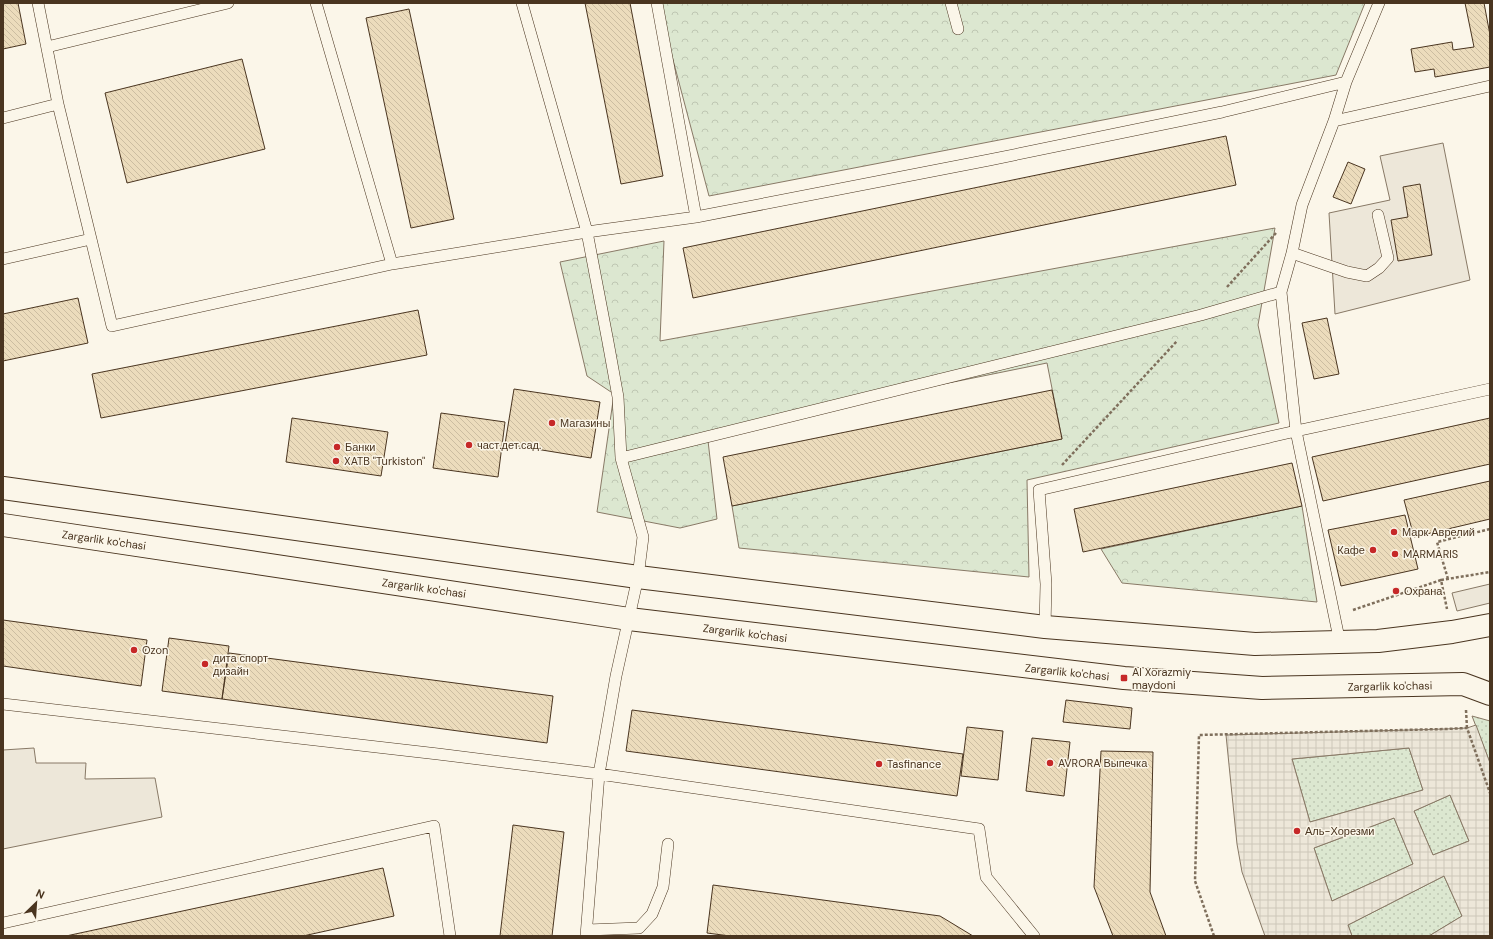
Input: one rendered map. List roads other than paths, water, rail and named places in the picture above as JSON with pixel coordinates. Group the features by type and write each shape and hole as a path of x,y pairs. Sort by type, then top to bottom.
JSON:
{"main road":[{"path":"3,488 638,577 1045,627 1255,644 1378,641 1444,633 1490,624"},
{"name":"Zargarlik ko'chasi","path":"3,525 628,619 1124,678 1262,688 1463,684 1490,694"}],"lane":[{"path":"38,3 58,104 112,326 392,264 586,232 696,217 989,160 1222,112 1346,82"},
{"path":"47,47 228,3"},
{"path":"316,3 392,264"},
{"path":"522,3 586,232 618,397 621,458 643,537 638,577 616,676 599,774 587,933 639,928 652,914 663,887 668,844"},
{"path":"657,3 696,217"},
{"path":"951,3 958,29"},
{"path":"1340,643 1296,431 1280,292 1292,253 1302,205 1334,121 1346,82 1380,3"},
{"path":"1334,121 1490,86"},
{"path":"3,118 58,104"},
{"path":"1292,253 1347,272 1367,276 1379,268 1388,258 1378,215"},
{"path":"3,259 91,239"},
{"path":"621,458 1201,315 1280,292"},
{"path":"1045,627 1046,584 1039,490 1296,431 1490,389"},
{"path":"3,704 599,774 979,829 986,877 1034,936"},
{"path":"3,923 434,826 450,936"}],"place":[{"name":"Магазины","path":"552,423"},
{"name":"част.дет.сад.","path":"469,445"},
{"name":"Банки","path":"337,447"},
{"name":"XATB \"Turkiston\"","path":"336,461"},
{"name":"Марк Аврелий","path":"1394,532"},
{"name":"Кафе","path":"1373,550"},
{"name":"MARMARIS","path":"1395,554"},
{"name":"Охрана","path":"1396,591"},
{"name":"Ozon","path":"134,650"},
{"name":"дита спорт дизайн","path":"205,664"},
{"name":"Al Xorazmiy maydoni","path":"1124,678"},
{"name":"AVRORA Выпечка","path":"1050,763"},
{"name":"Tasfinance","path":"879,764"},
{"name":"Аль-Хорезми","path":"1297,831"}]}
